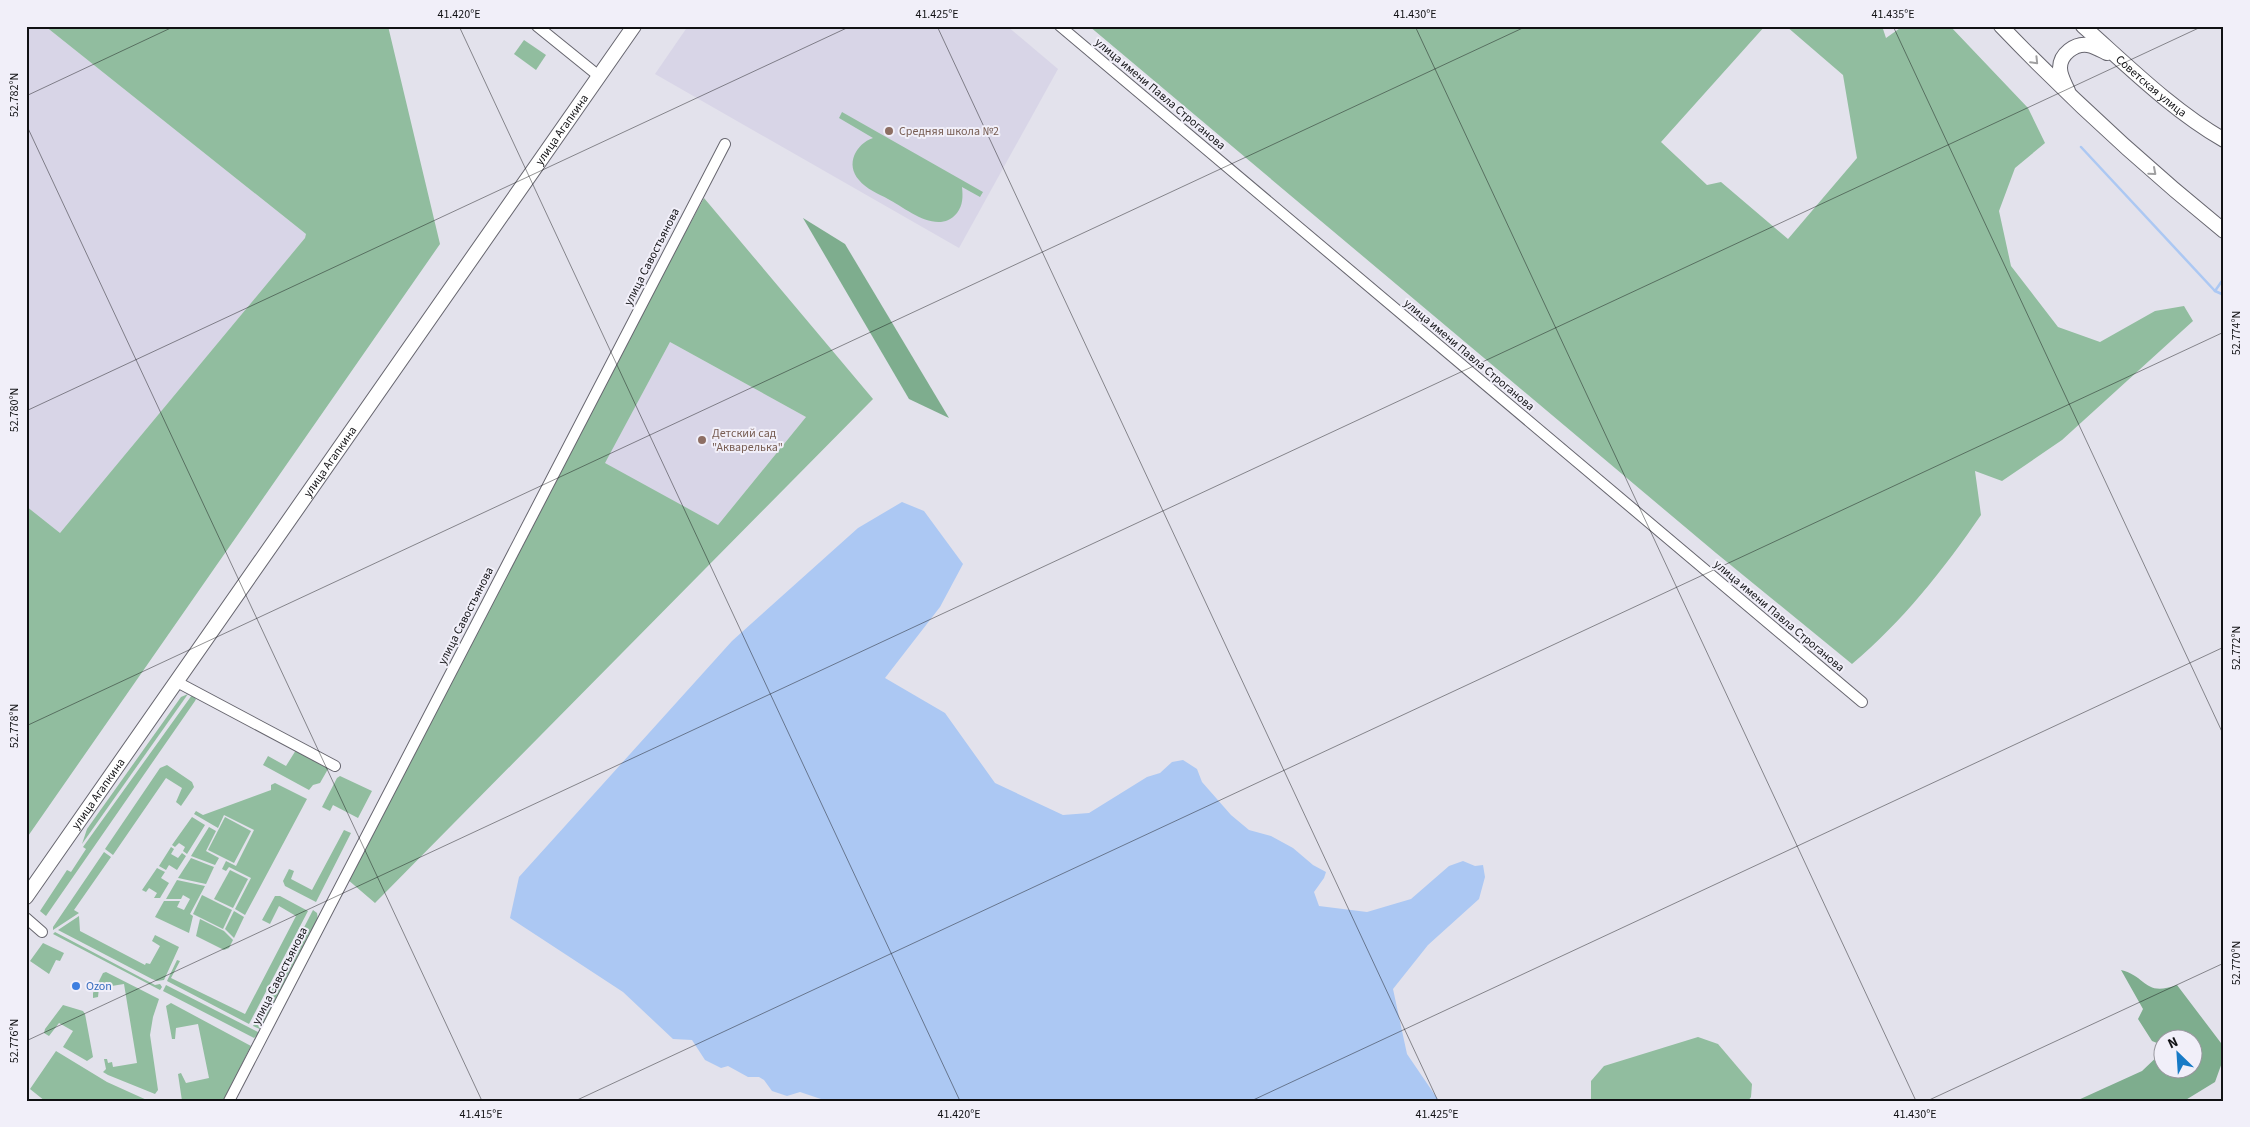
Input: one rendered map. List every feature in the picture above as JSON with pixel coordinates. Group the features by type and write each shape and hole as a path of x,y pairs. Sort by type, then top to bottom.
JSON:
{"main road":[{"name":"улица Агапкина","path":"26,897 178,682 634,26"},
{"path":"2000,26 2072,98 2146,165 2224,231"},
{"name":"Советская улица","path":"2083,26 2171,103 2202,127 2224,140"},
{"path":"2072,98 2062,79 2060,68 2062,59 2067,52 2077,45 2089,45 2117,56"}],"street":[{"path":"537,26 600,77"},
{"name":"улица имени Павла Строганова","path":"1060,26 1862,702"},
{"name":"улица Савостьянова","path":"229,1101 725,144"},
{"path":"178,682 335,766"},
{"path":"26,918 42,932"}],"shaded area":[{"path":"26,26 45,26 306,234 305,238 60,533 26,506"},
{"name":"Средняя школа №2","path":"688,26 1007,26 1058,69 959,248 655,74"},
{"name":"Детский сад \"Акварелька\"","path":"670,342 806,417 718,525 604,464"}],"green space":[{"path":"45,26 388,26 440,244 26,839 26,506 60,533 305,238 306,234"},
{"path":"1089,26 1765,26 1661,142 1707,185 1721,182 1788,239 1857,158 1843,75 1786,26 1882,26 1886,38 1903,26 1950,26 2028,108 2045,143 2015,168 1999,211 2011,266 2058,327 2100,342 2155,311 2184,306 2193,321 2062,440 2002,481 1975,471 1981,515 1952,555 1905,613 1852,664 1716,553"},
{"path":"524,40 546,55 536,70 514,54"},
{"path":"842,112 983,192 980,197 962,187 962,201 959,210 949,219 941,222 932,221 913,214 865,186 859,180 853,168 854,155 862,145 873,138 839,118"},
{"path":"704,198 873,399 375,903 347,879 648,301","holes":["670,342 806,417 718,525 605,463"]},
{"path":"803,218 845,244 949,418 909,399"},
{"path":"188,694 82,844 87,829 181,697"},
{"path":"192,695 196,699 195,701 46,916 40,911 67,870 71,872 86,849 83,847"},
{"path":"296,750 327,766 328,769 320,783 313,785 309,790 263,765 268,756 286,766"},
{"path":"167,765 192,782 194,787 181,806 176,802 182,788 166,778 113,855 105,849 160,768"},
{"path":"340,776 372,791 358,818 333,805 330,811 322,807 337,778"},
{"path":"275,783 307,799 245,915 235,909 251,878 229,867 226,871 222,869 226,861 236,866 254,830 224,815 218,828 194,814 196,811 203,815 271,790 271,785"},
{"path":"192,817 205,825 187,854 183,851 185,847 179,843 175,847 172,845"},
{"path":"225,817 251,831 234,863 208,850"},
{"path":"209,827 216,831 206,851 219,858 215,865 191,856"},
{"path":"344,830 351,833 316,902 285,886 283,881 289,869 294,871 291,879 312,890"},
{"path":"171,847 174,849 171,854 178,858 182,853 186,856 177,870 169,865 166,870 159,866"},
{"path":"104,852 111,857 74,910 79,913 53,930 53,927"},
{"path":"191,858 214,867 206,884 178,878"},
{"path":"157,868 165,872 161,878 169,883 160,898 154,898 157,893 149,888 146,892 142,890"},
{"path":"230,870 248,879 233,908 214,899"},
{"path":"177,880 205,886 190,914 193,916 189,933 155,917 164,901 180,901 177,907 184,910 190,899 183,895 181,899 166,899"},
{"path":"202,895 232,910 223,929 193,914"},
{"path":"275,896 280,896 308,911 249,1024 167,981 177,960 180,961 171,978 245,1014 296,916 279,906 270,924 262,920"},
{"path":"313,910 317,913 318,920 262,1030 253,1026"},
{"path":"234,911 244,917 234,938 225,929"},
{"path":"79,916 80,931 145,965 146,963 150,964 160,946 152,941 155,935 179,947 164,980 157,981 152,979 58,930"},
{"path":"200,919 224,931 233,940 229,948 224,950 196,936"},
{"path":"55,932 155,985 160,984 162,987 160,990 53,934"},
{"path":"43,943 64,953 60,961 56,960 49,974 30,961"},
{"path":"2121,970 2158,989 2177,985 2224,1047 2224,1057 2215,1082 2184,1101 2076,1101 2142,1071 2152,1062 2152,1080 2202,1080 2202,1030 2152,1030 2152,1041 2138,1019 2143,1009"},
{"path":"106,972 159,999 150,1035 158,1090 155,1094 103,1072 106,1069 104,1059 107,1059 108,1063 112,1062 113,1067 137,1063 124,984 99,988 98,997 93,998 93,993 103,973"},
{"path":"166,985 260,1033 254,1038 163,991"},
{"path":"171,1003 251,1046 223,1101 182,1101 178,1074 181,1073 186,1083 209,1078 198,1024 176,1028 175,1039 172,1039 166,1006"},
{"path":"63,1005 83,1011 85,1014 93,1057 87,1061 63,1047 73,1031 59,1023 49,1036 44,1033"},
{"path":"1698,1037 1718,1044 1752,1084 1751,1097 1748,1101 1591,1101 1591,1081 1604,1066"},
{"path":"56,1051 107,1082 149,1101 45,1101 30,1089"}],"water":[{"path":"902,502 924,511 963,564 940,607 885,678 945,713 995,783 1063,815 1089,813 1147,777 1160,773 1172,762 1183,760 1197,769 1202,782 1231,815 1249,830 1271,836 1293,848 1313,865 1326,872 1314,892 1319,906 1367,912 1411,899 1449,866 1463,861 1475,866 1483,865 1485,877 1479,899 1428,945 1393,989 1407,1054 1439,1101 827,1101 800,1092 787,1096 772,1091 764,1080 759,1077 748,1077 728,1066 721,1068 705,1060 692,1040 673,1039 623,992 510,918 519,877 732,641 858,528"}],"waterway":[{"path":"2081,147 2215,291 2224,278"},
{"path":"2215,291 2224,295"}],"place":[{"name":"Средняя школа №2","path":"889,131"},
{"name":"Детский сад \"Акварелька\"","path":"702,440"},
{"name":"Ozon","path":"76,986"}]}
